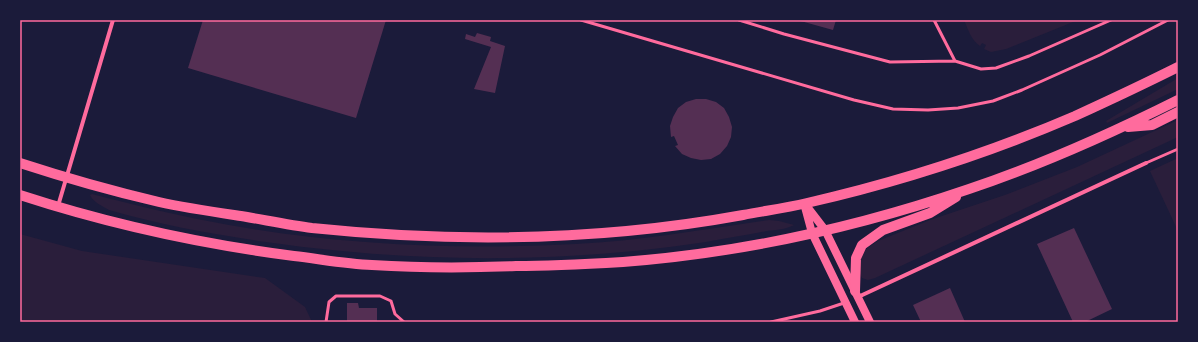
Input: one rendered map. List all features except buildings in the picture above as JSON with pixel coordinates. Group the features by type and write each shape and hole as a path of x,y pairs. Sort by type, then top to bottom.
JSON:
{"main road":[{"path":"20,163 99,187 161,202 309,227 420,236 505,238 627,231 703,222 805,204 872,187 945,165 988,150 1073,116 1178,67"},
{"path":"20,195 58,207 147,230 198,241 269,253 370,265 474,268 625,262 725,249 812,233 880,216 968,189 1034,165 1122,128 1178,100"},
{"path":"1122,128 1152,126 1178,112"},
{"path":"857,294 856,258 862,245 883,230 930,213 968,189"},
{"path":"805,204 825,230 870,322"},
{"path":"805,204 812,233 855,322"}],"street":[{"path":"58,207 113,20"},
{"path":"857,294 1146,164"}],"lane":[{"path":"581,20 854,100 893,109 928,110 958,108 993,101 1022,90 1100,55 1168,20"},
{"path":"739,20 809,41 890,62 955,61 981,69 996,68 1030,56 1111,20"},
{"path":"934,20 955,61"},
{"path":"1146,164 1178,149"},
{"path":"326,322 329,302 336,296 380,296 391,301 395,314 404,322"},
{"path":"771,322 820,311 845,302"}],"shaded area":[{"path":"964,20 1078,20 1006,49 991,52 984,49 986,45 982,43 980,46 974,41"},
{"path":"1178,78 1178,89 1107,123 1106,121"},
{"path":"1178,120 1178,137 875,278 868,280 862,278 860,274 860,259 866,249 878,241 930,220 1005,195 1077,167"},
{"path":"1178,158 1178,231 1150,171"},
{"path":"92,194 160,211 272,232 358,241 445,246 532,246 575,244 648,237 769,220 794,225 781,229 706,242 596,254 486,258 430,257 321,249 266,242 167,225 109,210 93,200 90,195"},
{"path":"20,234 82,251 265,278 305,307 312,322 20,322"}]}
